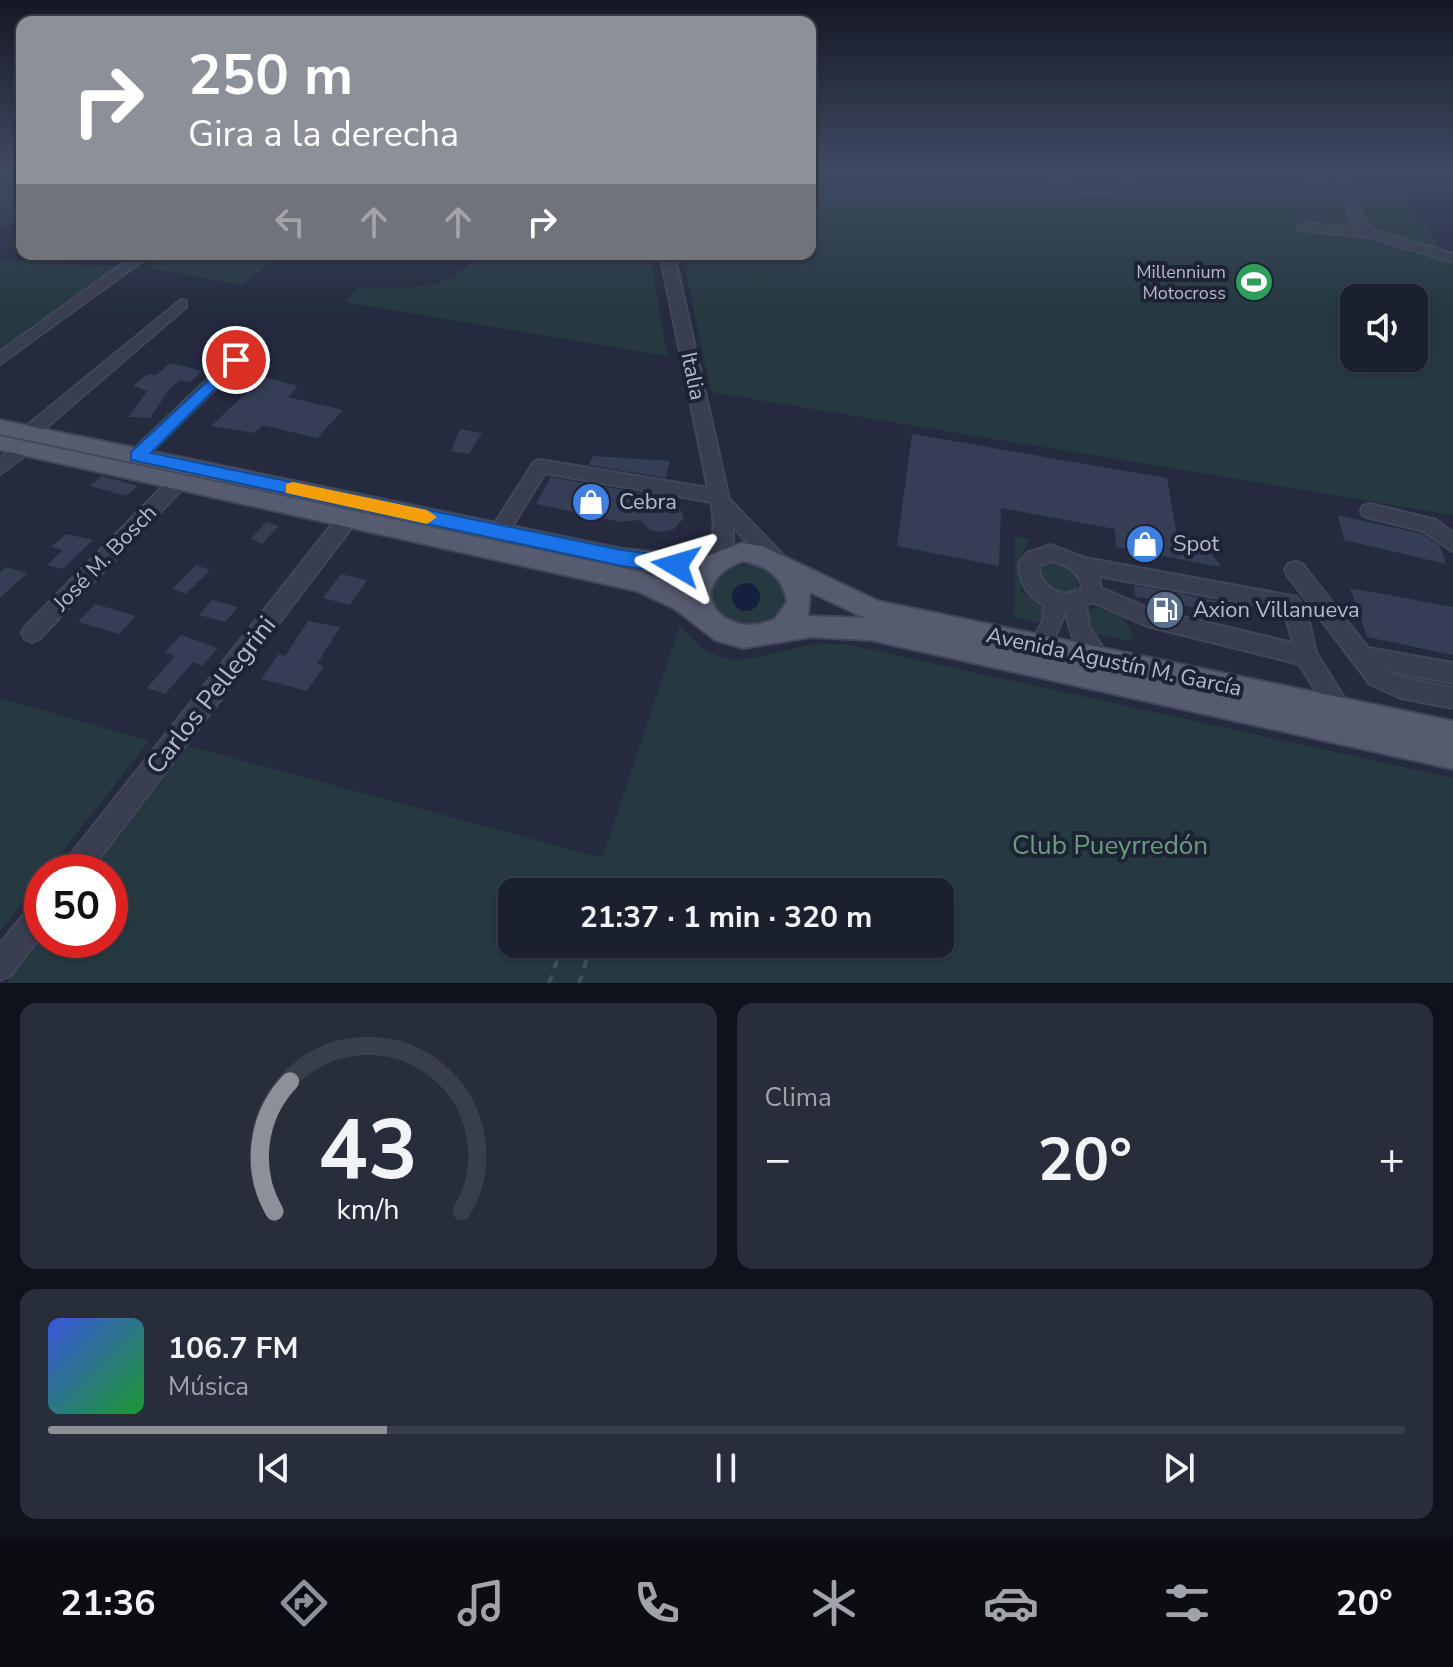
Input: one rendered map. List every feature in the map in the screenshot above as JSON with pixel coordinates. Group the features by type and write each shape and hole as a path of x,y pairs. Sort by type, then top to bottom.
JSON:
{"main road":[{"path":"0,427 10,453"},
{"path":"10,453 137,456 622,558 711,564 742,552 759,552 779,562 799,588 799,602 792,617 778,630 754,638 737,637 708,621 684,602 642,582 178,482 10,453"},
{"name":"Avenida Agustín M. García","path":"779,562 837,595 875,611 1453,734"},
{"path":"708,621 697,596 698,583 711,564"},
{"name":"Avenida Agustín M. García","path":"778,630 811,626 870,629 1453,755"}],"street":[{"path":"1356,218 1370,233"},
{"path":"1303,227 1370,233 1453,258"},
{"path":"0,359 137,260"},
{"name":"Italia","path":"668,260 725,528 711,564"},
{"path":"10,453 181,304"},
{"path":"137,456 256,341"},
{"path":"499,531 540,466 718,497 779,562"},
{"name":"José M. Bosch","path":"32,633 178,482"},
{"path":"1370,511 1429,525 1453,543"},
{"name":"Carlos Pellegrini","path":"87,854 348,518"},
{"path":"1306,656 1147,617 1118,602 1074,598 1036,589 1030,581 1029,564 1034,558 1051,553 1081,565 1290,603 1297,613 1306,656 1341,710"},
{"path":"1040,647 1053,622 1091,578 1081,565"},
{"path":"1295,570 1378,677 1388,683 1453,698"},
{"path":"1115,571 1118,602"},
{"path":"1074,598 1079,630 1099,659"},
{"path":"1361,656 1453,673"},
{"path":"0,966 24,935"}],"path":[{"path":"549,983 558,958"},
{"path":"579,983 587,958"}],"green space":[{"path":"0,218 16,218 16,223 0,228"},
{"path":"816,218 1421,218 1453,267 1453,515 711,392 683,260 816,260"},
{"path":"159,260 281,260 267,265 241,285 151,268"},
{"path":"473,260 651,260 667,356 343,302 357,288 424,286 453,276"},
{"path":"0,261 124,266 0,351"},
{"path":"1015,536 1029,539 1018,565 1022,593 1042,608 1041,623 1014,617"},
{"path":"1051,561 1063,562 1078,575 1077,588 1066,592 1047,586 1039,570"},
{"path":"751,564 775,576 788,599 778,619 754,630 717,616 709,595 715,581 724,572"},
{"path":"1098,607 1112,610 1122,617 1133,641 1091,634 1087,616 1090,610"},
{"name":"Club Pueyrredón","path":"680,625 695,642 710,652 738,660 816,644 849,645 1453,778 1453,983 7,983 26,958 128,958 128,854 106,854 188,746 602,858"},
{"path":"0,698 149,741 60,854 24,854 24,900 0,931"}],"water":[{"path":"746,583 756,587 760,597 756,607 746,611 736,607 732,597 736,587"}],"building":[{"path":"170,363 202,371 190,382 180,380 170,388 150,418 129,417 147,391 133,386 148,374 156,375"},
{"path":"263,377 298,386 288,397 343,410 317,438 262,425 254,433 211,426"},
{"path":"460,429 482,433 469,454 451,451"},
{"path":"912,434 1167,478 1178,543 1208,548 1221,567 1116,547 1115,529 1001,508 999,566 897,546"},
{"path":"593,456 670,461 666,478 588,465"},
{"path":"102,476 138,486 126,496 90,486"},
{"name":"Cebra","path":"551,477 662,497 678,504 684,518 674,529 662,532 650,530 640,520 621,522 536,504"},
{"path":"1338,515 1422,534 1440,546 1446,564 1344,540"},
{"path":"266,522 279,526 262,544 251,539"},
{"path":"66,534 93,540 63,569 47,565 63,550 51,547"},
{"path":"196,565 210,570 186,594 172,589"},
{"path":"6,567 27,573 0,598 0,572"},
{"path":"341,574 367,580 350,605 323,598"},
{"path":"1134,585 1218,601 1221,613 1135,596"},
{"path":"1350,588 1453,607 1453,655 1367,637"},
{"path":"212,600 238,607 225,622 199,615"},
{"path":"95,604 136,616 119,634 78,622"},
{"path":"308,621 340,627 317,664 324,666 307,691 261,679 279,654 285,656"},
{"path":"181,635 218,648 202,666 193,662 165,694 147,688 175,656 165,652"}],"slow traffic":[{"path":"293,489 427,517"}],"place":[{"name":"Millennium Motocross","path":"1254,282"},
{"name":"Cebra","path":"591,502"},
{"name":"Spot","path":"1145,544"},
{"name":"Axion Villanueva","path":"1165,610"}],"route":[{"path":"236,360 137,456 622,558 676,565"}]}
